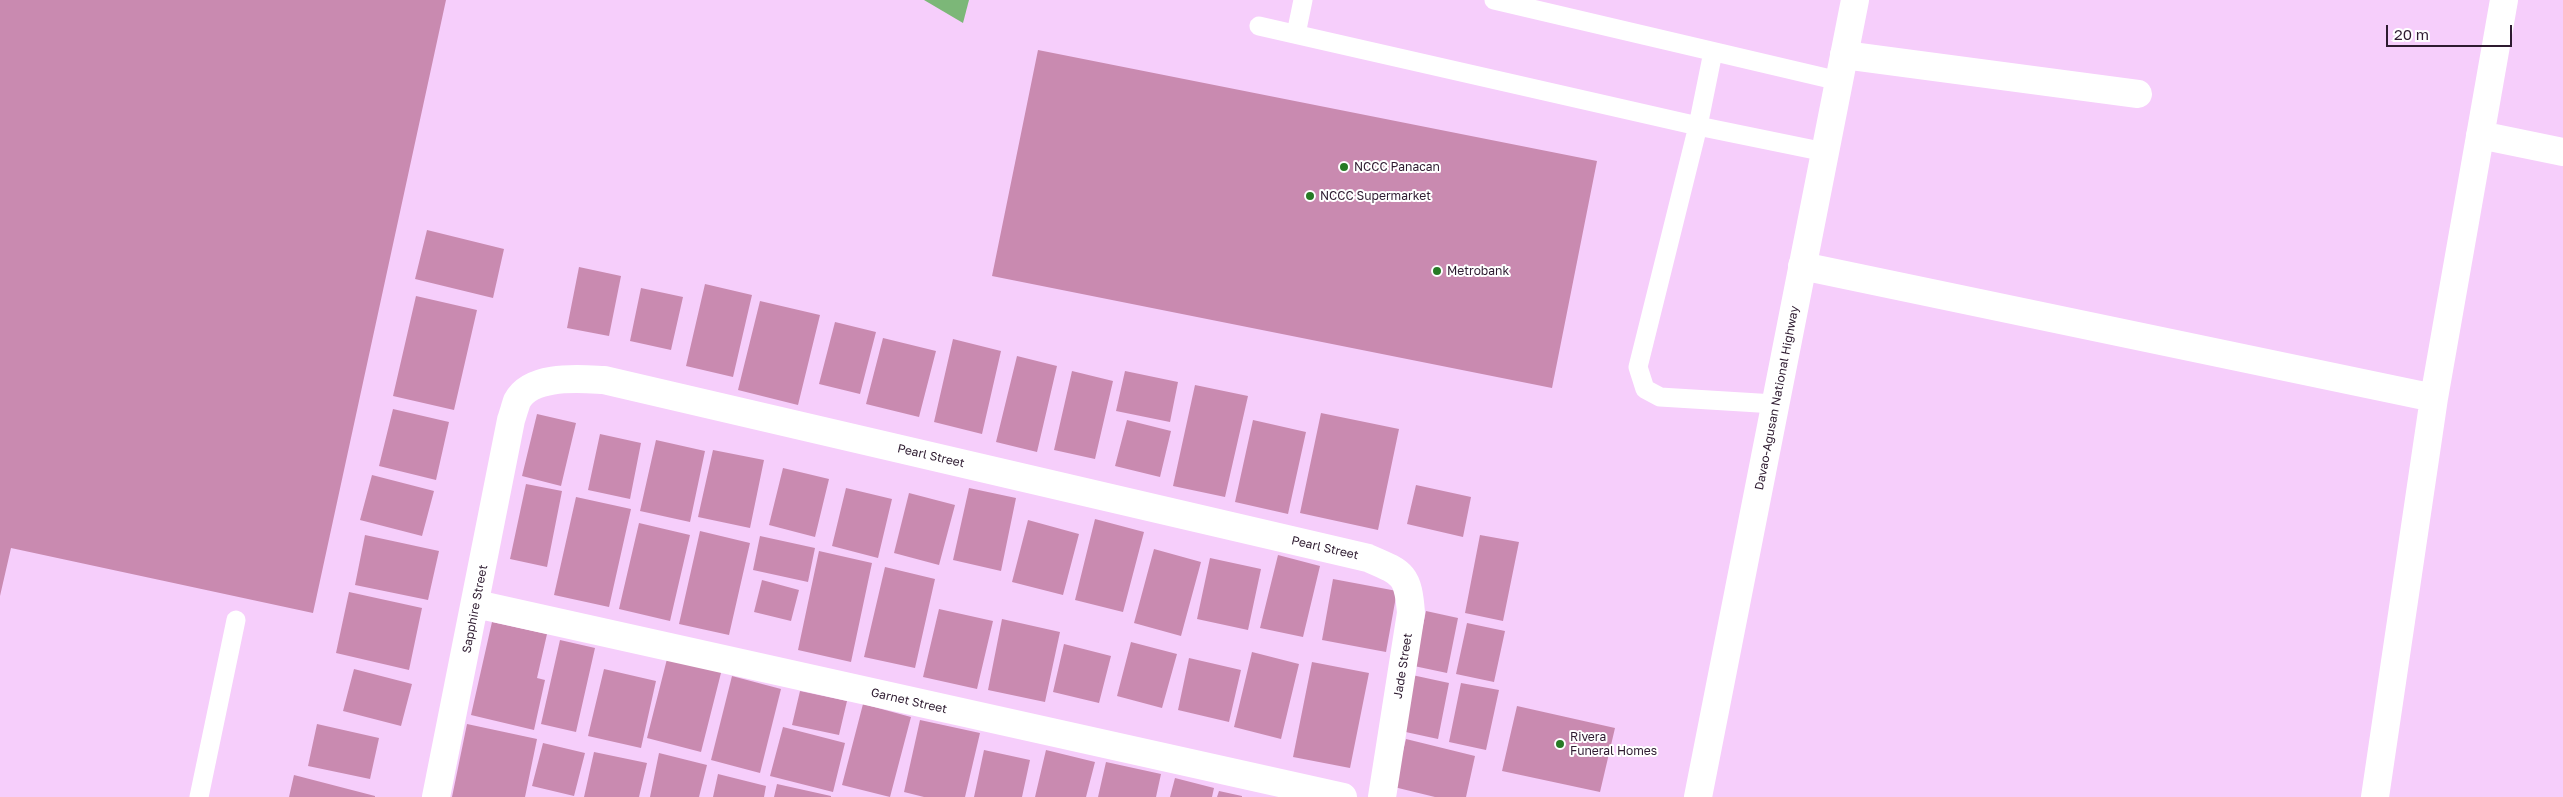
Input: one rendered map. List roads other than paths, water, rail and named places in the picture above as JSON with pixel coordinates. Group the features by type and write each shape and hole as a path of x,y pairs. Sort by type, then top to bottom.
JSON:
{"street":[{"name":"Davao-Agusan National Highway","path":"1702,796 1775,404 1855,0"},
{"path":"2375,797 2434,398 2504,0"},
{"path":"1842,68 2138,94"},
{"path":"2480,135 2563,152"},
{"path":"1802,266 2434,398"},
{"name":"Pearl Street","path":"511,420 518,399 537,384 569,379 604,380 1368,558"},
{"name":"Sapphire Street","path":"436,797 476,604 511,420"},
{"name":"Jade Street","path":"1368,558 1398,571 1409,588 1411,613 1382,797"},
{"name":"Garnet Street","path":"476,604 1343,797"}],"lane":[{"path":"1296,34 1303,0"},
{"path":"1494,0 1713,52 1842,68"},
{"path":"1259,26 1698,126 1825,152"},
{"path":"1713,52 1698,126 1638,367 1645,389 1660,397 1775,404"},
{"path":"199,797 236,620"}],"place":[{"name":"NCCC Panacan","path":"1344,167"},
{"name":"NCCC Supermarket","path":"1310,196"},
{"name":"Metrobank","path":"1437,271"},
{"name":"Rivera Funeral Homes","path":"1560,744"}]}
